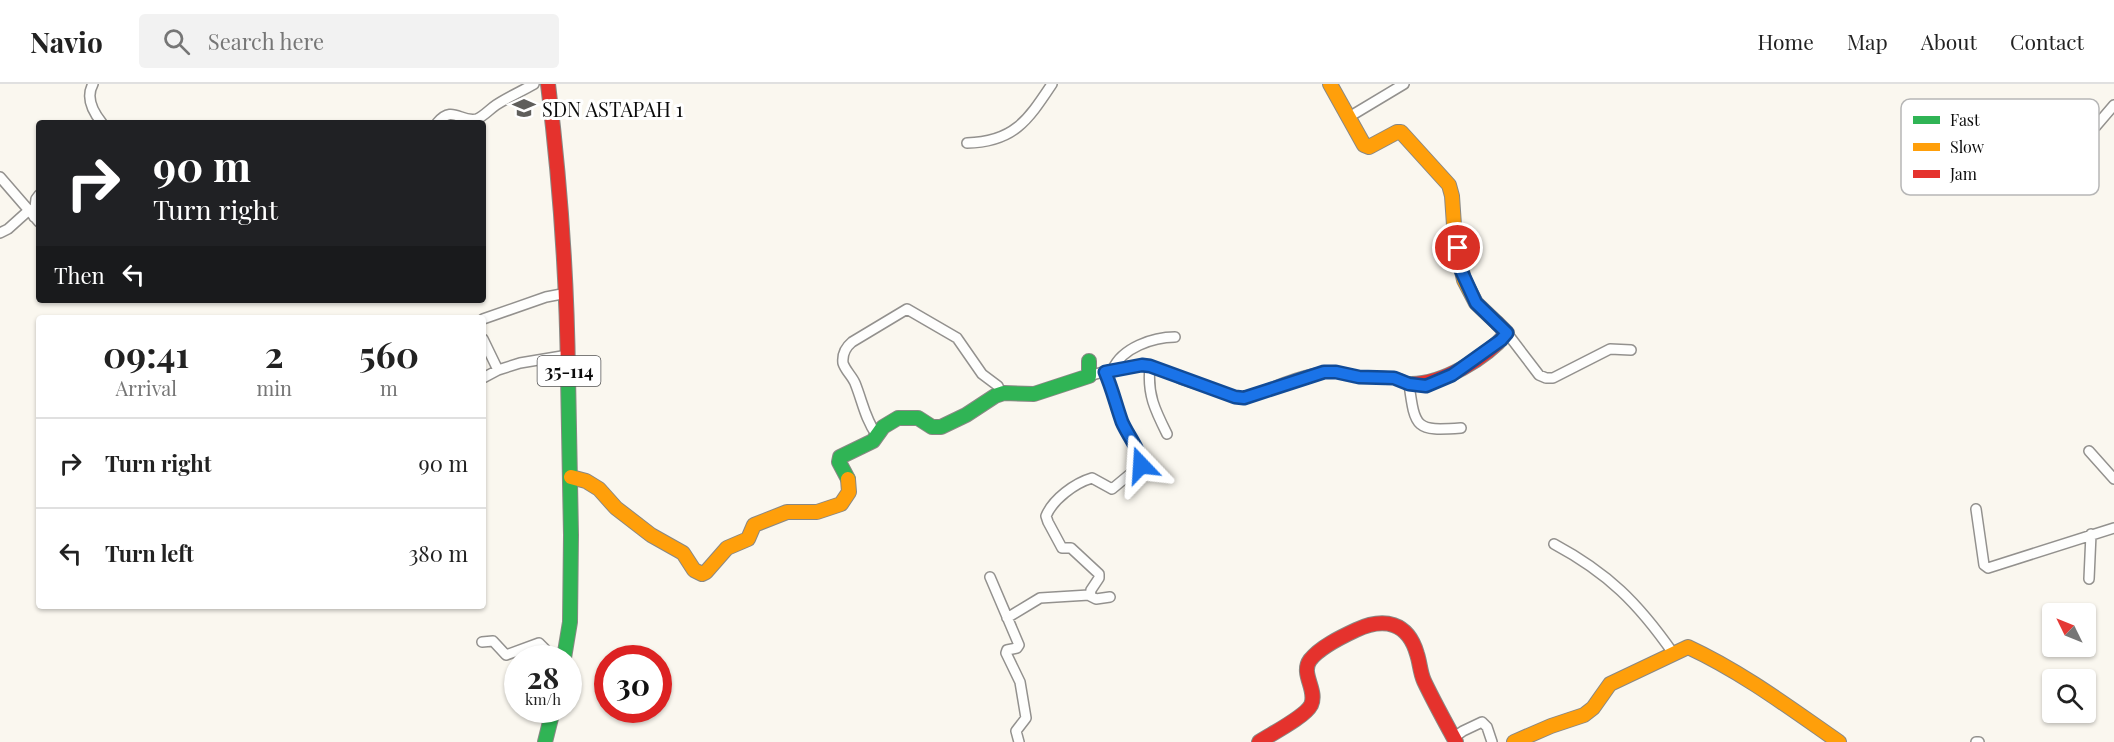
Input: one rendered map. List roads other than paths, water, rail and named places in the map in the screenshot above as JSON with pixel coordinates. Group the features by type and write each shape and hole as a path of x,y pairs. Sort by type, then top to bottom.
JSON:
{"street":[{"path":"93,84 89,90 89,97 99,120"},
{"path":"441,120 450,114 470,119 479,118 499,103 534,84"},
{"name":"35-114","path":"548,84 558,167 567,293 571,477 570,605 565,645"},
{"path":"967,143 985,142 1022,125 1052,84"},
{"path":"1330,84 1359,139 1366,147 1397,132 1403,133 1449,185 1452,195 1455,240 1464,280 1476,303 1507,333 1539,375 1548,378 1610,349 1631,350"},
{"path":"1349,117 1404,84"},
{"path":"2099,122 2114,105"},
{"path":"0,177 34,217"},
{"path":"34,217 36,200"},
{"path":"0,233 34,217"},
{"path":"486,318 546,297 567,293"},
{"path":"878,435 866,418 854,381 844,366 844,354 847,346 852,342 907,309 957,338 982,374 998,386 1001,394"},
{"path":"571,477 586,481 599,489 616,507 651,535 683,553 694,570 702,574 727,548 748,539 754,525 787,512 817,512 841,504 849,492 850,482 839,462 840,457 873,441 886,424 898,418 918,418 932,427 941,427 1001,394 1034,394 1109,370 1142,365 1166,371 1181,379 1240,398 1324,372 1359,377 1394,378 1409,384 1426,386 1452,375 1501,340 1507,333"},
{"path":"1089,595 1100,578 1099,574 1071,548 1062,548 1046,516 1048,511 1076,485 1092,478 1112,489 1141,465 1134,444 1123,424 1109,370 1118,358 1131,350 1156,339 1175,337"},
{"path":"486,345 498,370"},
{"path":"486,376 520,363 568,355"},
{"path":"1089,361 1089,376"},
{"path":"1150,366 1148,381 1150,396 1167,434"},
{"path":"1409,384 1414,413 1423,427 1432,430 1461,428"},
{"path":"2089,451 2114,479"},
{"path":"1976,509 1984,565 1988,568 2114,528"},
{"path":"2089,579 2091,534"},
{"path":"1554,544 1597,569 1637,606 1673,653"},
{"path":"990,577 1019,645 1017,648 1007,650 1006,655 1020,682 1026,712 1025,721 1015,732 1018,742"},
{"path":"1007,618 1043,597 1089,595 1096,599 1110,597"},
{"path":"1259,742 1305,712 1311,705 1307,665 1310,660 1324,648 1365,625 1384,621 1392,622 1410,637 1423,678 1454,740 1463,731 1482,723 1487,727 1492,742"},
{"path":"482,642 493,640 504,652"},
{"path":"1514,742 1584,715 1593,708 1610,684 1688,647 1716,660 1763,689 1839,742"},
{"path":"545,742 550,723"}],"place":[{"name":"SDN ASTAPAH 1","path":"524,108"}]}
